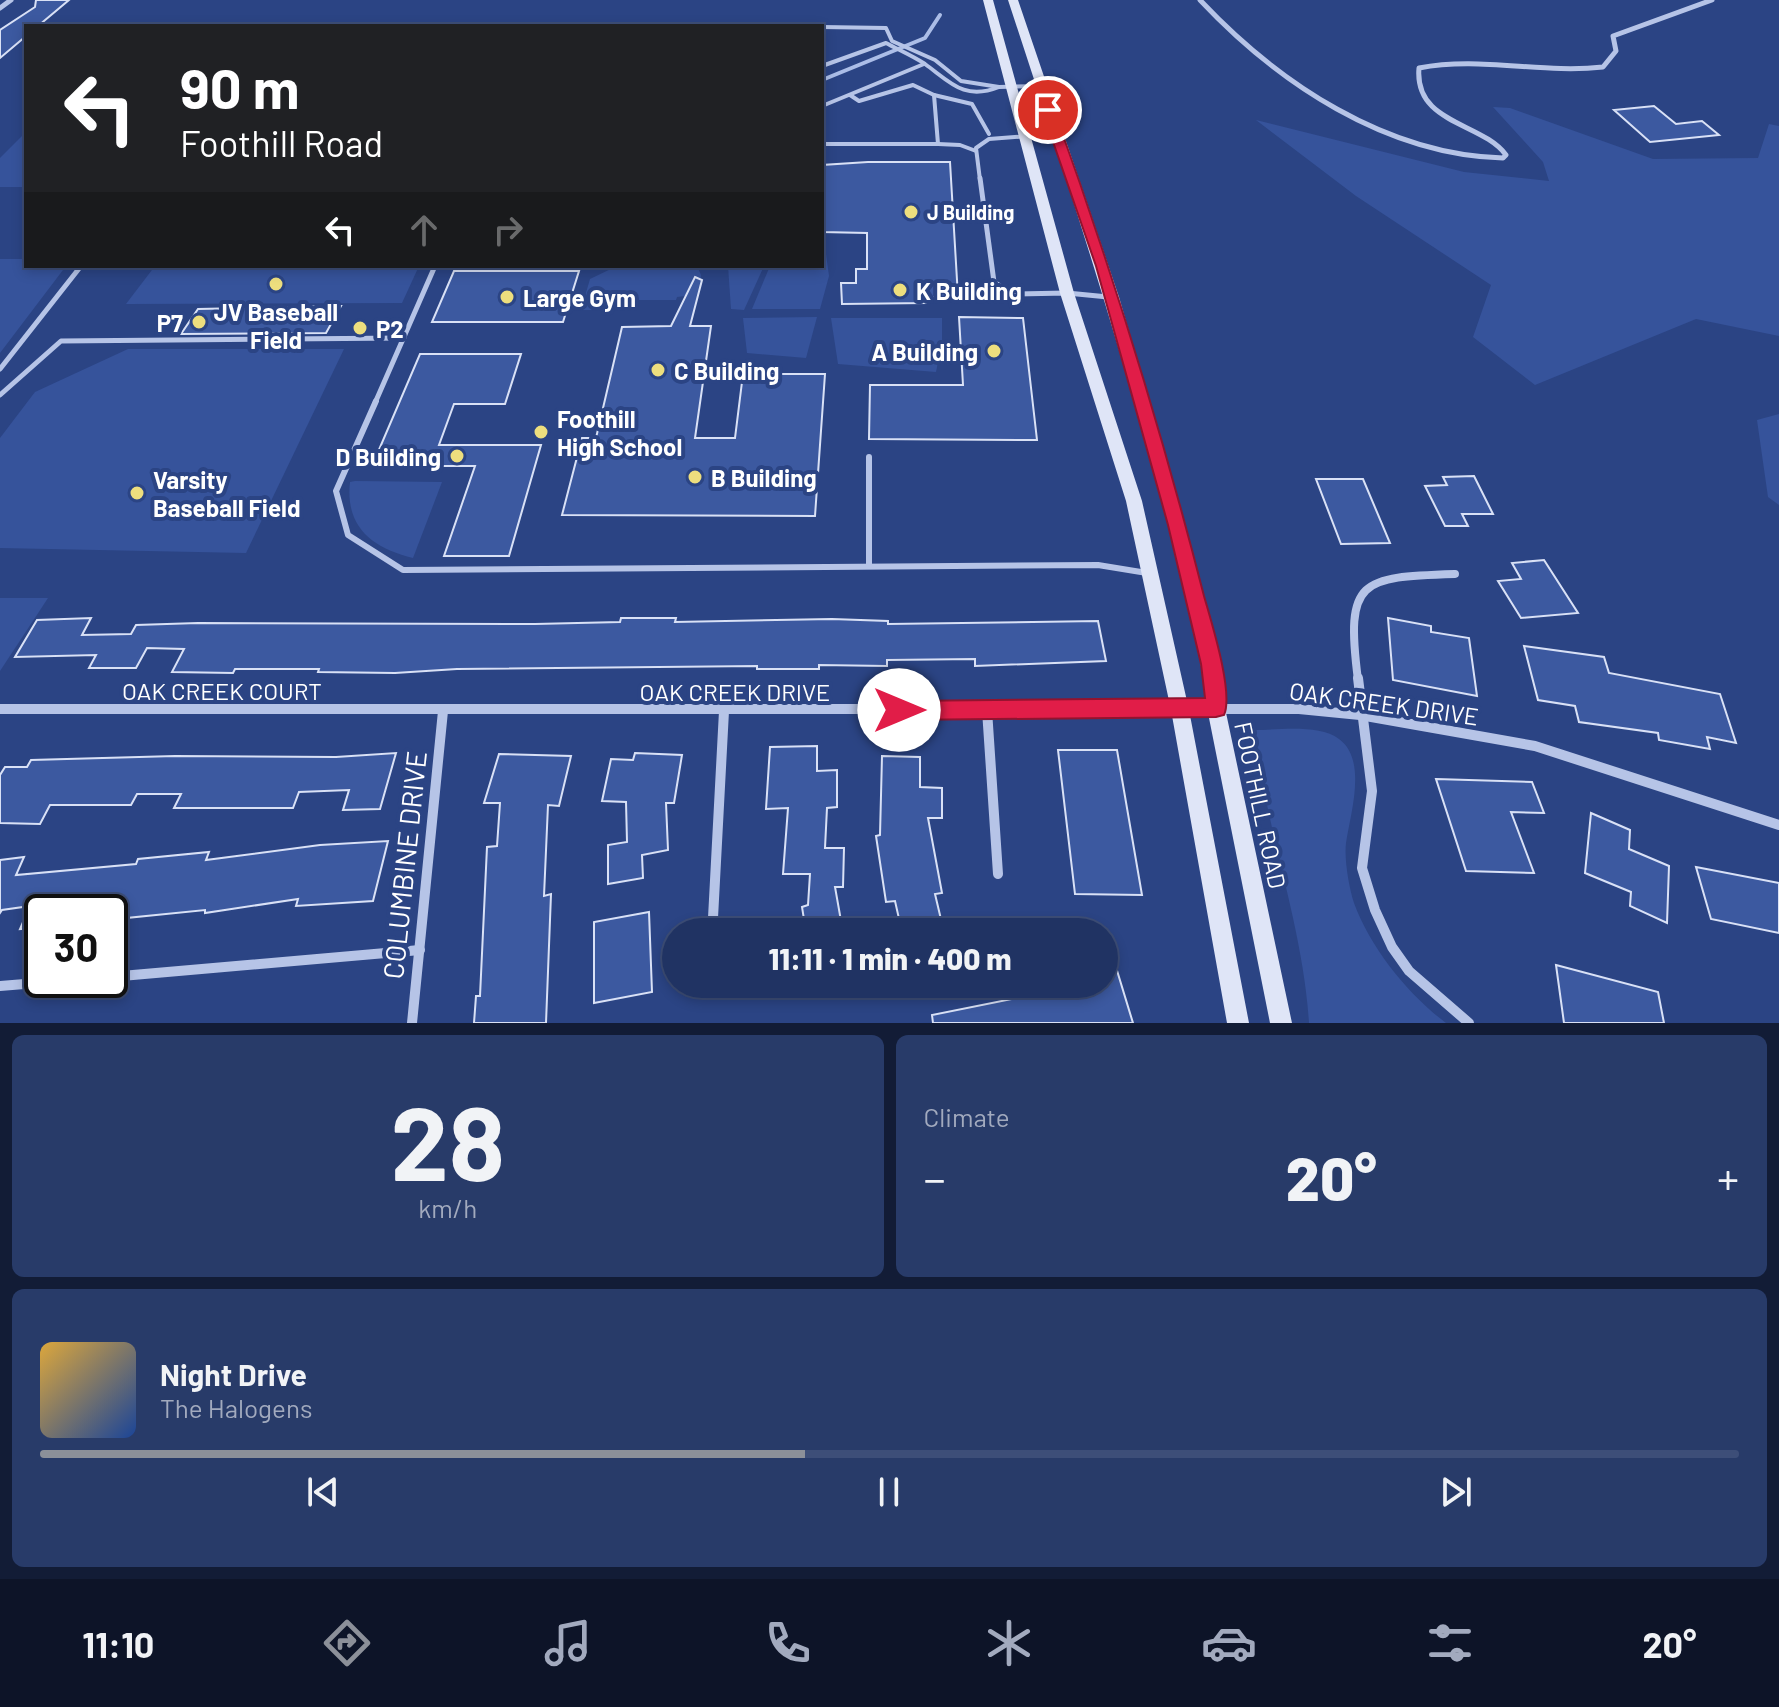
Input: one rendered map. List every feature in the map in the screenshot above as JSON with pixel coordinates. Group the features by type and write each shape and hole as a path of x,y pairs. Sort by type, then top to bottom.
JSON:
{"main road":[{"path":"988,0 1005,87 1023,136 1067,293 1134,501 1180,710 1238,1023"},
{"name":"FOOTHILL ROAD","path":"1013,0 1112,297 1181,540 1211,664 1216,708 1281,1023"}],"street":[{"path":"0,8 11,0"},
{"path":"1200,0 1253,53 1325,102 1428,147 1490,159 1506,155 1501,148 1428,104 1417,88 1419,68 1450,62 1569,71 1603,67 1616,51 1613,36 1712,0"},
{"path":"1455,574 1377,579 1364,590 1355,620 1353,641 1372,791 1362,868 1375,910 1392,947 1409,971 1469,1023"},
{"name":"OAK CREEK COURT","path":"0,709 443,711"},
{"name":"OAK CREEK DRIVE","path":"443,711 1299,709 1360,715 1535,746 1779,825"},
{"path":"987,710 998,874"},
{"name":"COLUMBINE DRIVE","path":"412,1023 443,711"},
{"path":"713,918 724,711"},
{"path":"128,975 420,950"},
{"path":"0,986 24,984"}],"lane":[{"path":"824,27 886,28 892,41 935,60 961,81 1005,87 1040,86"},
{"path":"824,65 886,43 925,64 953,88 989,91 1005,87"},
{"path":"824,105 935,60"},
{"path":"850,95 859,101 913,85 934,95 972,104 989,134"},
{"path":"934,95 938,144"},
{"path":"1056,134 989,139 976,148 994,282 1013,294 1067,293 1112,297"},
{"path":"824,144 960,145 976,151"},
{"path":"0,369 79,268"},
{"path":"434,268 336,491 348,535 403,570 1098,565 1151,573"},
{"path":"0,395 61,341 404,338"},
{"path":"869,457 869,566"}],"shaded area":[{"path":"1493,107 1510,108 1653,159 1758,158 1769,124 1779,126 1779,336 1696,319 1535,385 1473,337 1491,285 1356,196 1256,120 1464,172 1549,181 1543,162"},
{"path":"24,134 24,187 0,187 0,158"},
{"path":"826,254 829,276 820,309 752,309 769,268 824,268"},
{"path":"0,259 24,259 24,268 64,268 0,353"},
{"name":"JV Baseball Field","path":"153,268 418,268 402,303 126,304"},
{"path":"613,268 698,268 701,275 700,287 689,287 685,296 676,300 629,300 628,305 619,310 581,310 590,279"},
{"path":"728,268 763,268 744,310 731,309"},
{"path":"817,317 806,358 747,353 743,318"},
{"path":"831,318 942,318 942,342 936,372 838,364"},
{"name":"Varsity Baseball Field","path":"128,349 344,349 246,553 0,548 0,438 35,392"},
{"path":"1779,414 1779,505 1768,497 1757,420"},
{"path":"350,482 442,482 413,558 385,548 364,533 352,511"},
{"path":"0,598 48,598 0,671"},
{"path":"1255,730 1321,731 1339,739 1348,748 1353,760 1355,788 1346,857 1354,903 1370,937 1392,969 1446,1023 1309,1023 1299,949 1267,804"}],"building":[{"path":"36,0 69,0 40,24 24,24 24,38 0,58 0,30 35,7"},
{"path":"1654,106 1676,124 1702,121 1719,135 1650,142 1614,110"},
{"path":"950,162 958,297 926,297 926,303 842,304 841,283 856,283 856,269 867,269 867,233 824,232 824,165"},
{"name":"Large Gym","path":"454,271 579,271 563,322 432,322"},
{"name":"B Building","path":"695,277 702,280 690,326 711,326 695,438 735,438 743,374 825,374 815,516 562,515 582,438 596,438 622,327 671,326"},
{"path":"341,306 326,333 181,334 198,309"},
{"name":"A Building","path":"959,317 1023,318 1037,440 869,439 870,385 963,385"},
{"name":"D Building","path":"420,354 521,354 505,404 454,404 439,445 541,445 509,556 444,556 475,466 372,466"},
{"path":"1474,476 1493,514 1462,514 1468,526 1445,526 1425,486 1447,485 1443,477"},
{"path":"1316,479 1363,479 1390,543 1341,544"},
{"path":"1544,560 1578,613 1521,618 1498,581 1521,579 1512,563"},
{"path":"91,618 82,635 131,634 136,625 198,623 535,624 620,622 621,618 676,618 675,622 832,619 888,621 888,624 1098,621 1106,661 975,666 975,659 887,660 887,666 819,665 819,669 757,669 757,666 457,669 395,673 235,669 233,673 172,672 184,649 147,648 136,668 89,668 96,655 15,657 37,620"},
{"path":"1388,618 1431,626 1431,632 1469,638 1477,696 1393,680"},
{"path":"1524,646 1604,657 1609,673 1720,694 1736,743 1707,737 1710,749 1659,740 1658,733 1579,722 1575,706 1538,700"},
{"path":"817,746 817,771 837,770 837,807 827,808 825,848 844,848 843,887 835,887 841,918 804,918 802,907 808,905 810,874 783,874 788,808 766,809 770,747"},
{"path":"1058,750 1117,750 1142,895 1075,894"},
{"path":"396,753 380,809 343,810 349,790 299,792 293,808 174,808 181,794 137,794 131,805 50,805 40,824 0,823 0,775 5,767 27,767 31,760 175,756 336,757"},
{"path":"635,753 682,755 674,803 666,803 668,850 642,855 643,878 608,884 608,845 627,842 626,802 602,801 611,759 633,760"},
{"path":"499,754 571,756 559,806 548,805 544,896 551,894 546,1023 474,1023 476,996 480,996 487,847 497,846 500,803 484,803"},
{"path":"882,756 920,757 920,787 942,788 942,818 928,818 942,893 935,894 941,918 899,918 895,901 886,902 876,836 880,835"},
{"path":"1436,779 1532,782 1544,813 1511,812 1534,873 1466,871"},
{"path":"1591,813 1630,830 1629,849 1669,866 1667,923 1630,906 1631,892 1585,873"},
{"path":"388,841 373,901 296,906 298,899 205,913 205,910 128,918 128,894 24,894 24,907 2,910 0,913 0,860 24,857 16,875 136,864 138,859 209,852 206,860 320,845"},
{"path":"1696,867 1779,883 1779,933 1711,919"},
{"path":"649,912 652,992 594,1003 594,922"},
{"path":"1556,965 1658,992 1664,1023 1564,1023"},
{"path":"1118,974 1133,1023 933,1023 932,1015 1016,998 1118,998"}],"waterway":[{"path":"824,79 925,38 940,15"}],"place":[{"name":"J Building","path":"911,212"},
{"name":"JV Baseball Field","path":"276,284"},
{"name":"K Building","path":"900,290"},
{"name":"Large Gym","path":"507,297"},
{"name":"P7","path":"199,322"},
{"name":"P2","path":"360,328"},
{"name":"A Building","path":"994,351"},
{"name":"C Building","path":"658,370"},
{"name":"Foothill High School","path":"541,432"},
{"name":"D Building","path":"457,456"},
{"name":"B Building","path":"695,477"},
{"name":"Varsity Baseball Field","path":"137,493"}],"route":[{"path":"899,710 1216,708 1211,664 1177,525 1103,266 1048,110"}]}
